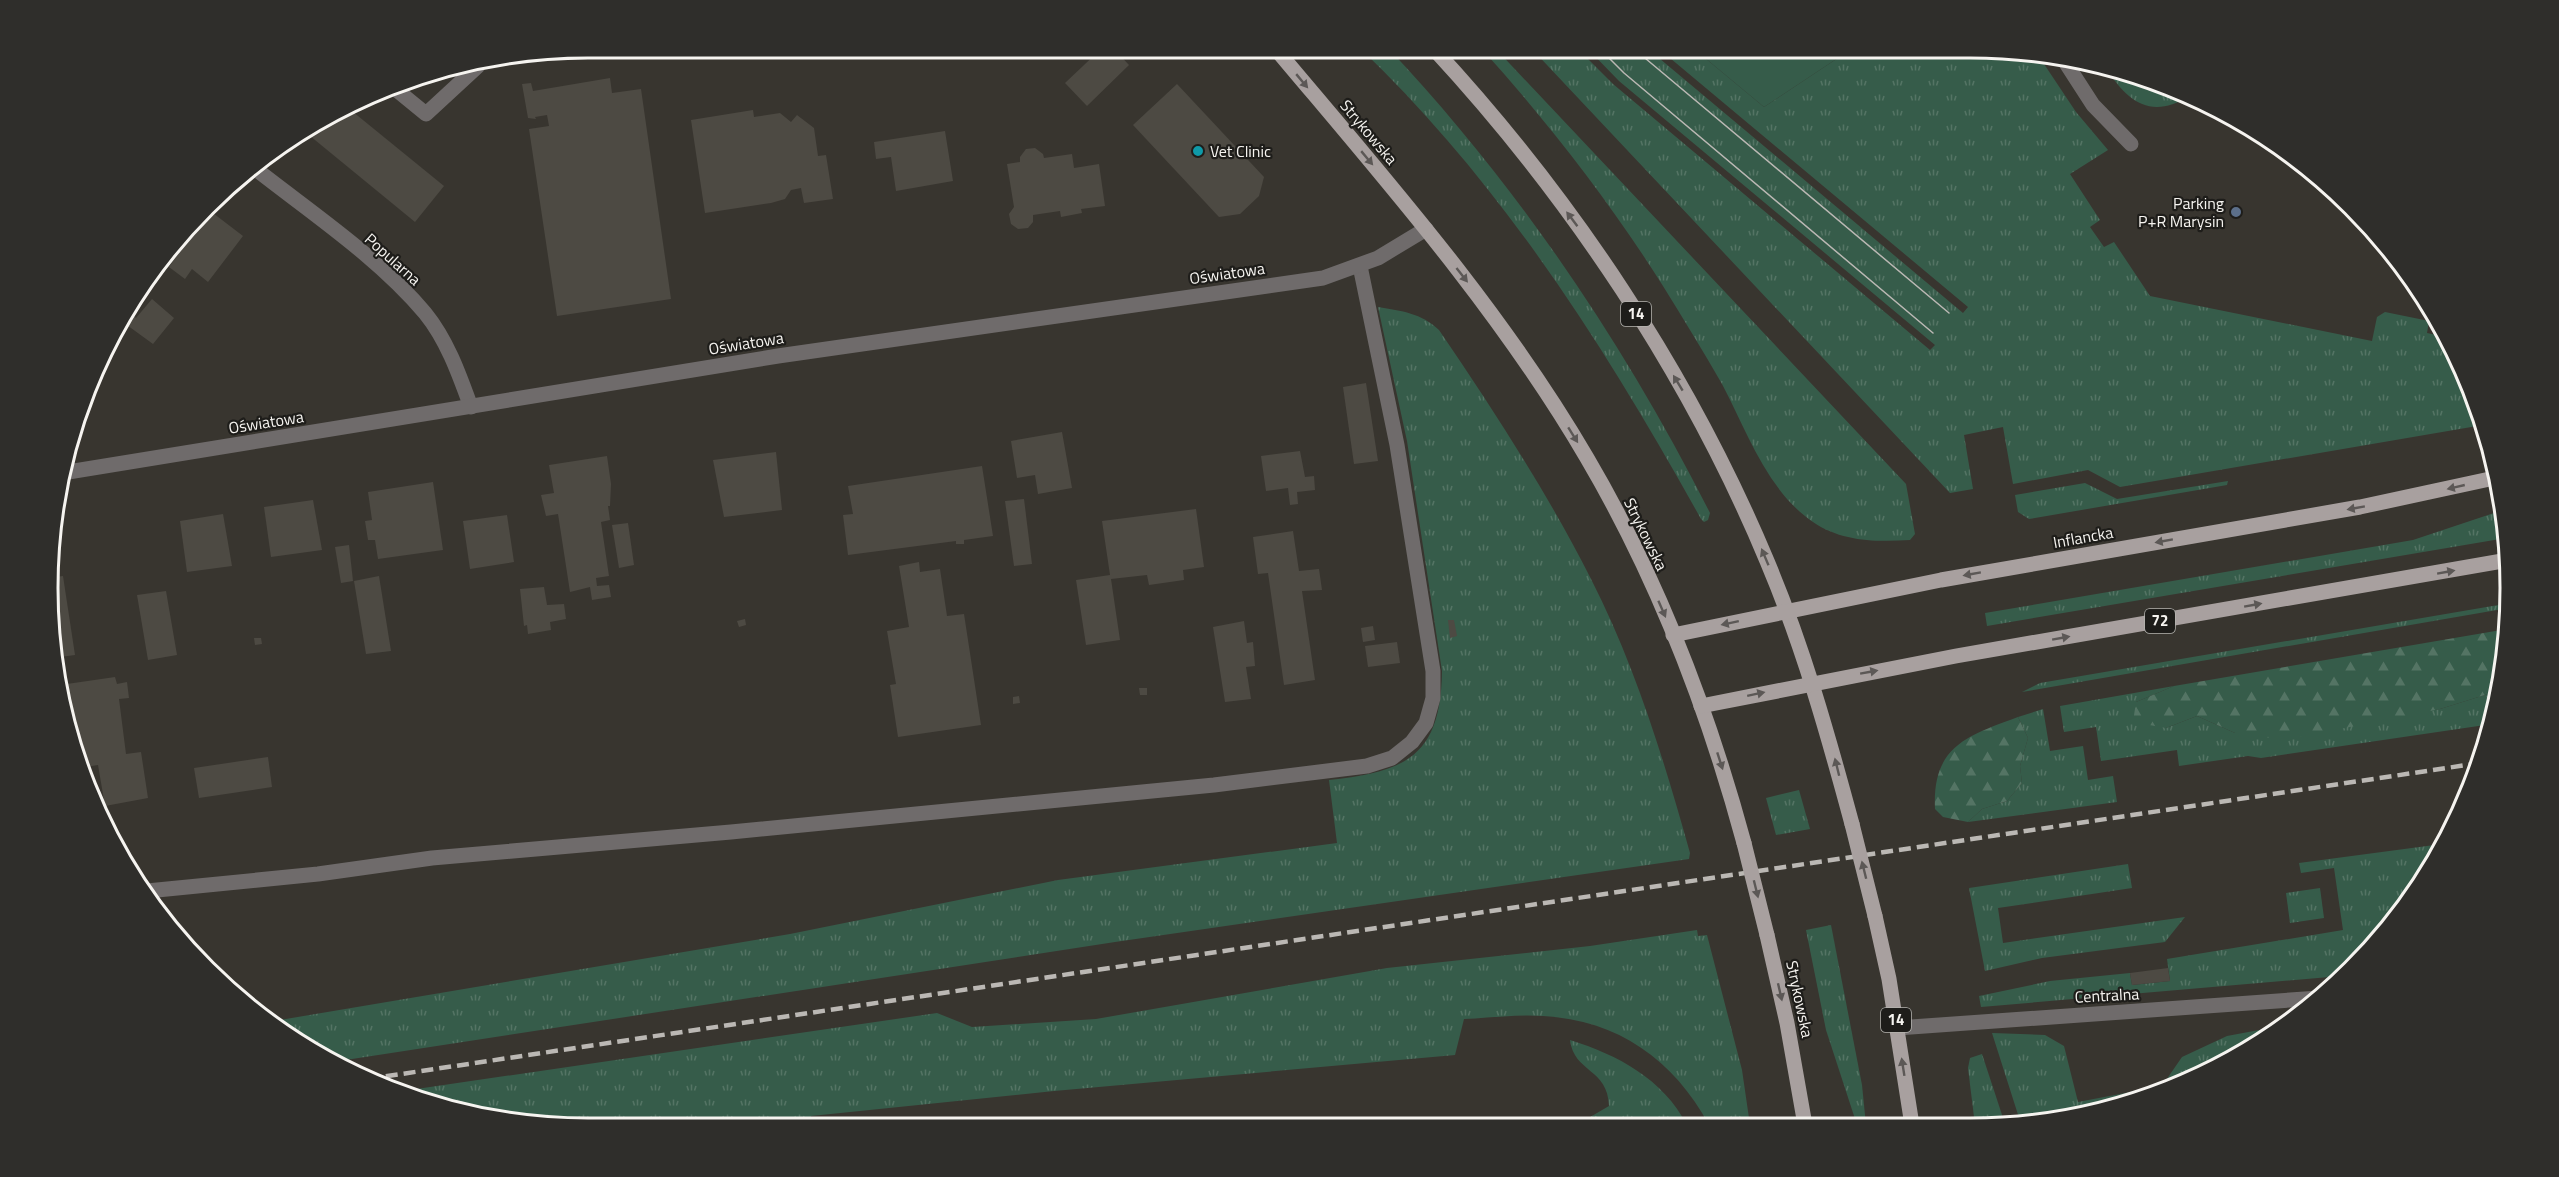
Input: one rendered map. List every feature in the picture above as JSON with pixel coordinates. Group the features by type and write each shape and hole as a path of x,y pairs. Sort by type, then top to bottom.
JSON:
{"main road":[{"name":"Strykowska","path":"1283,58 1426,229 1515,347 1587,459 1630,540 1673,635 1701,706 1744,843 1787,1023 1804,1118"},
{"name":"14","path":"1441,58 1525,157 1584,237 1645,328 1680,386 1740,499 1787,611 1812,682 1852,824 1875,916 1897,1028 1911,1118"},
{"name":"Inflancka","path":"1673,635 1941,579 2360,507 2489,479"},
{"name":"72","path":"1701,706 1812,682 2499,562"}],"street":[{"path":"2069,68 2093,105 2131,144"},
{"path":"401,93 426,114 471,72"},
{"name":"Popularna","path":"260,173 382,270 426,314 454,360 471,407"},
{"name":"Oświatowa","path":"72,471 790,354 1323,278 1360,266 1398,248 1426,229"},
{"path":"153,890 318,874 478,853 743,831 1214,785 1366,766 1392,758 1412,742 1426,723 1433,698 1433,671 1397,445 1360,266"},
{"name":"Centralna","path":"1897,1028 2305,999"}],"green space":[{"path":"1370,58 1397,58 1481,155 1566,268 1642,388 1677,450 1710,513 1708,520 1704,522 1701,519 1628,392 1548,270 1460,155 1412,100"},
{"path":"1490,58 1504,58 1906,484 1915,534 1910,540 1872,540 1836,534 1813,522 1783,494 1760,459 1715,372 1643,255 1577,163"},
{"path":"1540,58 1587,58 1613,84 1930,350 1935,345 1619,81 1597,58 1659,58 1963,313 1968,307 1670,58 1705,58 1764,107 1838,58 1970,58 2044,64 2076,112 2108,150 2070,174 2100,220 2090,227 2104,247 2114,242 2150,296 2372,341 2377,317 2385,312 2427,321 2427,333 2435,335 2446,354 2475,426 2120,487 2088,470 2013,484 2003,427 1964,435 1973,489 1950,493"},
{"path":"1705,58 1838,58 1764,107"},
{"path":"2114,79 2179,102 2163,107 2141,104 2122,90"},
{"path":"1378,307 1418,316 1439,330 1538,483 1591,579 1635,679 1670,783 1690,853 1689,859 1115,942 346,1060 281,1020 790,934 1058,880 1337,843 1329,780 1379,772 1414,754 1426,741 1435,723 1440,700 1442,671 1407,441"},
{"path":"2228,481 2227,485 2029,519 2018,512 2015,495 2085,483 2117,499"},
{"path":"2495,513 2498,539 1987,626 1985,613 2413,540"},
{"path":"2500,605 2499,610 2022,692 2040,683"},
{"path":"2498,630 2490,694 2440,709 2285,740 2235,733 2197,716 2166,728 2133,722 2136,702 2174,686"},
{"path":"2174,686 2136,702 2166,728 2197,716 2235,733 2440,709 2490,694 2482,725 2261,758 2248,756 2179,766 2177,750 2101,761 2096,727 2064,732 2060,706"},
{"path":"2043,709 2050,751 2083,746 2088,780 2113,776 2117,802 1968,822 1982,809 2007,801 2022,783 2020,766 2028,738 2018,717"},
{"path":"2018,717 2028,738 2020,766 2022,783 2007,801 1982,809 1968,822 1943,817 1935,809 1936,788 1946,757 1956,746 1969,738"},
{"path":"1799,790 1810,829 1776,835 1766,798"},
{"path":"2434,845 2391,911 2369,938 2331,977 1981,1007 1979,996 2050,981 2130,973 2132,985 2170,981 2167,959 2343,930 2334,868 2301,873 2299,863"},
{"path":"2128,864 2132,888 1998,908 2003,943 2185,917 2165,942 2042,958 1985,971 1969,888"},
{"path":"2320,888 2324,918 2290,923 2286,893"},
{"path":"1831,925 1862,1085 1865,1118 1855,1118 1826,1030 1806,930"},
{"path":"1697,930 1698,936 1707,935 1742,1070 1749,1118 1705,1118 1679,1081 1641,1048 1619,1035 1596,1026 1570,1019 1543,1016 1464,1019 1455,1055 1054,1091 811,1116 811,1118 554,1117 485,1108 416,1089 937,1013 972,1027 1096,1019 1387,968 1590,946"},
{"path":"2265,1029 2205,1064 2166,1081 2182,1057 2227,1036"},
{"path":"1992,1033 2045,1035 2064,1046 2078,1102 2141,1090 2074,1108 2018,1116"},
{"path":"1570,1040 1622,1061 1638,1071 1665,1094 1683,1118 1588,1118 1609,1106 1607,1094 1603,1084 1573,1051"},
{"path":"1982,1054 2003,1117 1974,1118 1968,1068 1970,1058"}],"building":[{"path":"1091,58 1122,58 1129,65 1087,106 1065,83"},
{"path":"610,78 612,93 641,89 671,299 557,316 529,129 549,126 547,115 535,117 536,119 528,118 522,84 531,83 533,91"},
{"name":"Vet Clinic","path":"1177,84 1264,177 1259,196 1240,214 1219,217 1133,125"},
{"path":"753,110 754,117 780,113 791,122 797,115 814,128 818,156 826,155 833,199 804,203 801,188 791,190 785,199 771,203 705,213 691,120"},
{"path":"354,113 444,186 415,222 311,137"},
{"path":"945,131 953,181 896,191 891,157 876,159 874,142"},
{"path":"1035,148 1043,154 1044,158 1072,154 1074,168 1099,164 1105,206 1081,209 1082,213 1061,217 1060,211 1033,215 1033,222 1028,228 1018,229 1011,224 1009,214 1014,207 1007,164 1020,162 1020,157 1026,149"},
{"path":"214,214 243,236 208,282 192,269 185,279 169,267"},
{"path":"152,299 174,318 153,344 128,326 134,316 136,318"},
{"path":"1366,383 1378,461 1354,464 1343,387"},
{"path":"1062,432 1072,488 1038,494 1035,475 1017,478 1011,441"},
{"path":"1300,451 1305,477 1314,476 1315,490 1297,492 1298,504 1290,505 1288,488 1266,491 1261,456"},
{"path":"776,452 782,510 724,517 713,460"},
{"path":"607,456 611,484 610,506 608,506 610,520 601,522 609,576 596,578 597,586 609,585 611,597 592,600 590,587 570,592 558,514 546,516 541,495 554,493 549,465"},
{"path":"982,466 993,536 964,540 964,544 956,544 956,541 848,555 843,515 853,514 848,486"},
{"path":"433,482 443,550 378,559 375,540 368,540 365,521 372,520 368,492"},
{"path":"1024,499 1032,564 1014,566 1005,501"},
{"path":"313,500 322,550 271,557 264,507"},
{"path":"1196,509 1204,567 1183,570 1184,580 1149,585 1147,575 1111,579 1120,640 1086,645 1076,580 1110,575 1102,521"},
{"path":"223,514 232,566 187,572 180,521"},
{"path":"507,515 514,562 470,569 463,521"},
{"path":"628,523 634,565 619,568 612,525"},
{"path":"1293,531 1299,571 1319,569 1322,590 1302,591 1315,680 1284,685 1268,573 1258,574 1253,537"},
{"path":"349,545 353,581 341,583 335,547"},
{"path":"919,562 920,572 940,569 947,616 964,614 981,725 898,737 890,685 896,684 887,631 909,627 899,566"},
{"path":"63,576 75,655 63,657 58,588 59,577"},
{"path":"379,576 391,651 366,654 354,581"},
{"path":"544,587 547,605 564,604 566,619 550,622 551,630 528,634 527,625 524,626 520,589"},
{"path":"166,591 177,655 148,660 137,595"},
{"path":"745,619 746,625 739,627 737,621"},
{"path":"1448,620 1454,620 1457,636 1450,638"},
{"path":"1244,621 1247,643 1253,642 1255,666 1246,667 1251,699 1225,702 1213,627"},
{"path":"1373,626 1375,640 1363,642 1361,628"},
{"path":"254,638 261,638 262,644 255,645"},
{"path":"1397,642 1400,663 1368,667 1365,646"},
{"path":"115,677 117,684 127,682 129,698 119,699 126,754 141,752 148,798 106,806 98,765 90,766 77,726 68,684"},
{"path":"1139,688 1147,688 1147,695 1140,695"},
{"path":"1019,696 1020,703 1013,704 1013,697"},
{"path":"268,757 272,787 199,798 194,768"},
{"path":"2168,968 2170,981 2132,985 2130,973"}],"tram line":[{"path":"1609,58 1933,333"},
{"path":"1645,58 1949,313"}],"railway":[{"path":"383,1077 2470,765"}],"place":[{"name":"Vet Clinic","path":"1198,151"},
{"name":"Parking P+R Marysin","path":"2236,212"}]}
